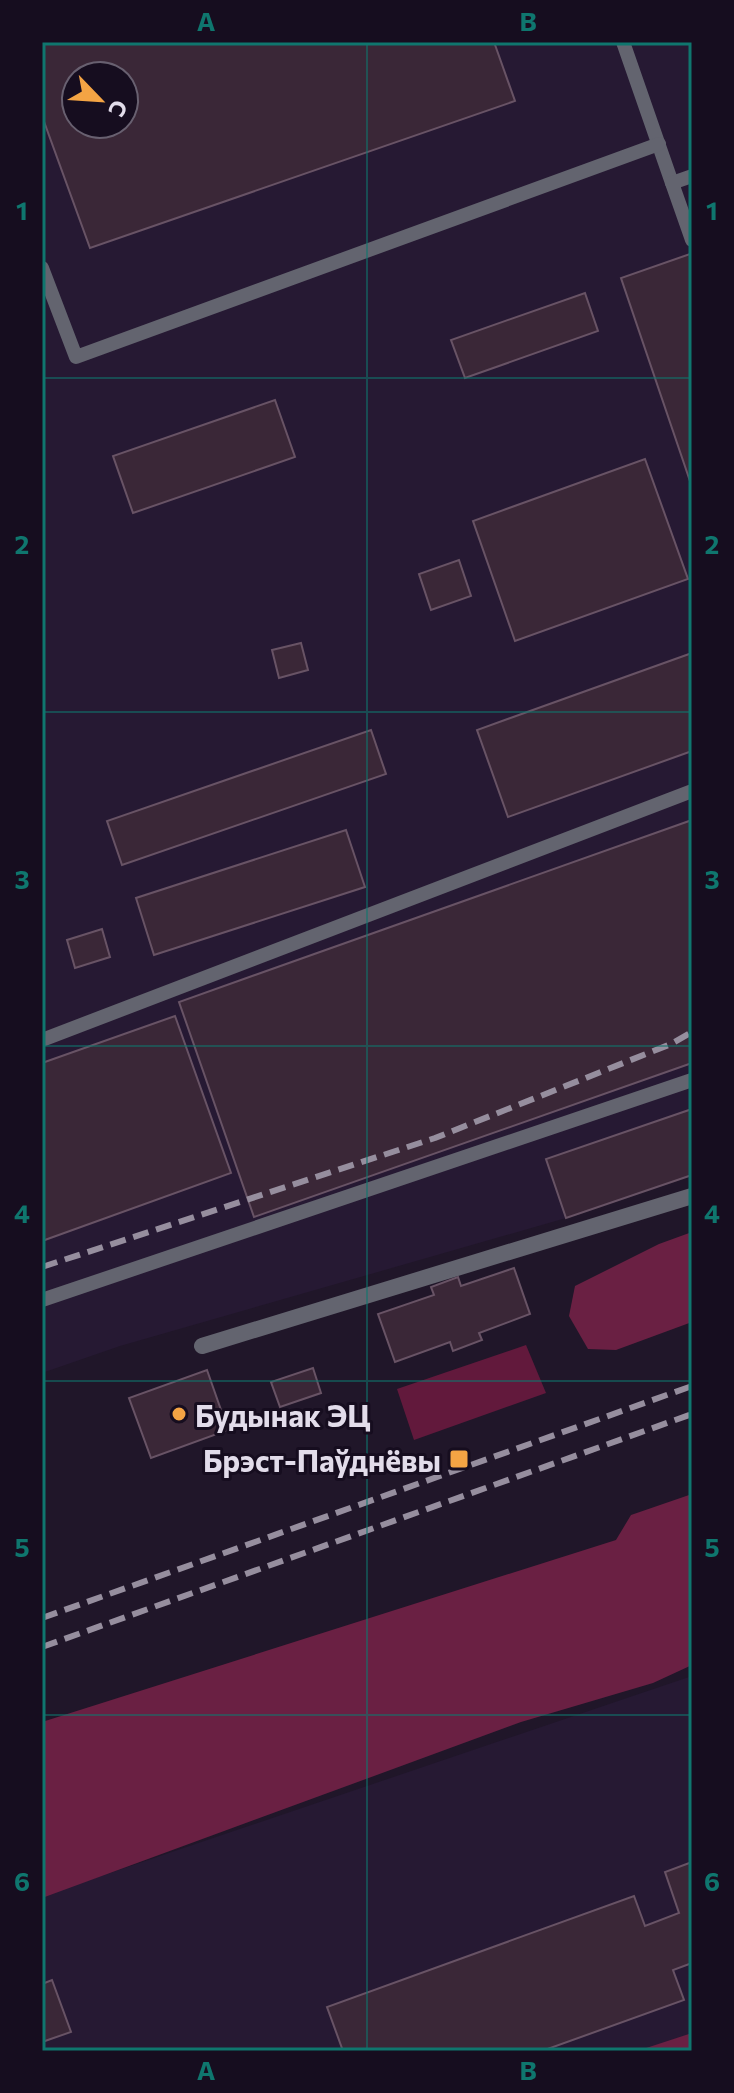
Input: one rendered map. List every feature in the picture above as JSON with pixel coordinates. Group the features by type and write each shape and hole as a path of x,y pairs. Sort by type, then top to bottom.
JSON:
{"street":[{"path":"202,1346 692,1196"}],"lane":[{"path":"623,42 692,240"},
{"path":"42,268 76,357 659,144"},
{"path":"672,183 692,176"},
{"path":"42,1040 692,791"},
{"path":"42,1300 692,1080"}],"shaded area":[{"path":"42,42 692,42 692,1175 566,1218 120,1346 42,1373"},
{"path":"692,1232 692,1322 616,1350 588,1349 569,1316 575,1286 659,1244"},
{"path":"526,1345 546,1393 414,1440 397,1389"},
{"path":"692,1494 692,1665 653,1683 521,1722 42,1898 42,1722 616,1540 631,1515"},
{"path":"692,1676 692,2051 42,2051 42,1896"},
{"path":"692,2033 692,2051 637,2051"}],"building":[{"path":"42,42 494,42 515,101 90,248 42,116"},
{"path":"690,254 692,260 692,487 621,278"},
{"path":"585,293 598,331 465,378 451,340"},
{"path":"275,400 295,457 133,513 113,456"},
{"path":"645,459 688,579 515,641 473,521"},
{"path":"459,560 471,596 431,610 419,574"},
{"path":"301,643 308,670 279,678 272,650"},
{"path":"692,653 692,751 508,817 477,730"},
{"path":"371,730 386,774 122,865 107,821"},
{"path":"692,820 692,1063 254,1217 179,1002"},
{"path":"346,830 365,887 154,955 136,898"},
{"path":"102,929 110,957 75,968 67,940"},
{"path":"175,1016 231,1173 42,1241 42,1063"},
{"path":"692,1109 692,1175 566,1218 546,1159"},
{"name":"Брэст-Паўднёвы","path":"514,1268 530,1314 479,1333 482,1340 453,1351 450,1342 395,1362 378,1314 434,1295 431,1287 458,1277 461,1286"},
{"path":"313,1368 321,1393 280,1407 271,1382"},
{"name":"Будынак ЭЦ","path":"207,1370 228,1430 151,1458 129,1398"},
{"path":"692,1862 692,1963 673,1970 684,2000 542,2051 343,2051 327,2007 634,1896 645,1926 679,1913 665,1872"},
{"path":"52,1980 71,2032 42,2042 42,1984"}],"railway":[{"path":"42,1267 435,1138 671,1044 692,1032"},
{"path":"42,1618 692,1386"},
{"path":"42,1647 692,1414"}],"place":[{"name":"Будынак ЭЦ","path":"179,1414"},
{"name":"Брэст-Паўднёвы","path":"459,1459"}]}
